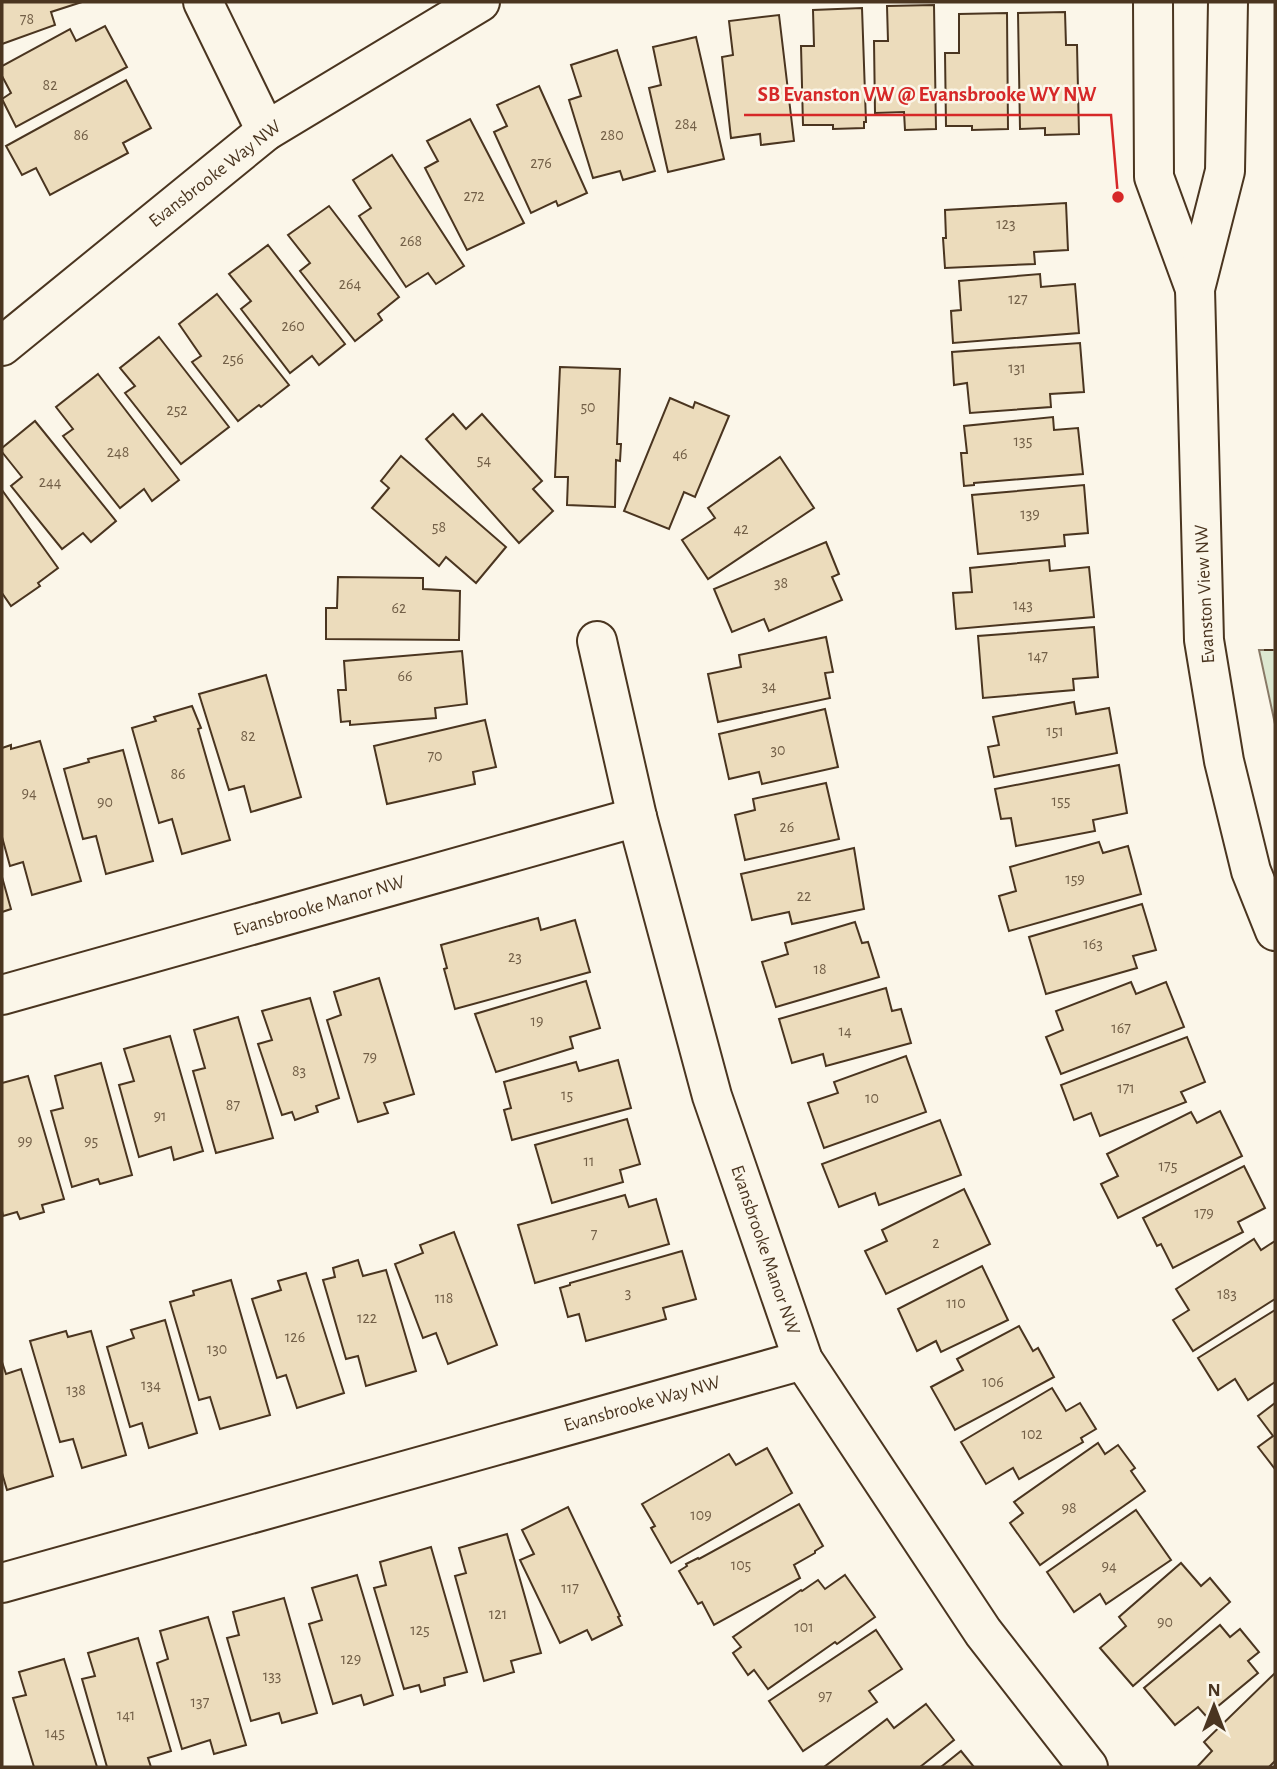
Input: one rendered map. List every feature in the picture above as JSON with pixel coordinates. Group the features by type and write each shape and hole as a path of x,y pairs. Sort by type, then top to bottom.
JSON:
{"street":[{"path":"202,2 266,131"},
{"name":"Evansbrooke Way NW","path":"2,346 266,131 480,2"},
{"name":"Evanston View NW","path":"1153,2 1154,177 1195,289"},
{"name":"Evanston View NW","path":"1228,2 1225,170 1195,289 1204,640 1227,773 1251,871 1275,931"},
{"name":"Evansbrooke Manor NW","path":"597,641 637,817 712,1096 803,1360"},
{"name":"Evansbrooke Manor NW","path":"2,995 637,817"},
{"path":"803,1360 983,1632 1088,1767"},
{"name":"Evansbrooke Way NW","path":"2,1583 803,1360"}],"green space":[{"path":"1259,650 1275,650 1275,724"}],"building":[{"path":"2,2 82,2 51,12 55,25 2,44"},
{"path":"934,5 936,129 905,130 904,112 875,113 874,41 888,41 887,6"},
{"path":"862,8 864,128 833,129 833,125 803,125 801,46 814,46 813,10"},
{"path":"1065,12 1066,45 1077,45 1079,134 1045,135 1045,128 1020,129 1018,13"},
{"path":"1007,13 1008,129 972,130 972,126 946,126 945,53 959,53 959,14"},
{"path":"779,15 794,141 761,145 760,134 731,138 722,57 733,55 729,21"},
{"path":"105,26 127,67 16,127 2,99 11,93 2,76 2,66 70,29 76,41"},
{"path":"696,37 724,159 668,172 649,88 661,85 653,47"},
{"path":"617,50 655,171 623,180 620,171 593,178 569,100 581,96 571,65"},
{"path":"126,80 151,128 123,143 128,153 50,195 36,168 22,175 6,146"},
{"path":"539,86 587,193 558,206 556,201 531,213 494,132 507,126 497,105"},
{"path":"470,119 524,223 467,250 425,168 438,161 427,141"},
{"path":"392,155 464,266 436,284 428,273 406,287 359,216 371,208 353,180"},
{"path":"1066,203 1068,250 1034,252 1035,264 945,268 945,210"},
{"path":"329,206 399,297 378,314 382,320 355,341 300,271 310,263 288,235"},
{"path":"268,245 345,344 319,365 312,356 290,373 241,309 251,301 229,274"},
{"path":"1040,274 1041,287 1075,284 1079,333 953,343 951,311 961,310 959,281"},
{"path":"217,294 289,385 238,421 192,362 201,356 179,324"},
{"path":"159,337 229,427 181,464 125,393 135,386 120,368"},
{"path":"1080,343 1084,392 1050,394 1051,407 970,413 967,383 954,385 952,352"},
{"path":"560,367 620,369 617,444 621,444 620,461 616,460 615,507 567,505 568,477 555,477"},
{"path":"98,374 179,480 152,501 144,489 120,508 63,436 73,429 56,407"},
{"path":"670,398 693,408 695,402 729,416 695,497 684,492 669,529 624,511"},
{"path":"453,414 466,429 482,414 542,481 533,489 553,511 519,543 426,439"},
{"path":"1053,417 1054,430 1078,428 1083,474 964,486 961,453 967,453 964,426"},
{"path":"35,421 116,521 91,542 83,533 62,549 11,486 22,477 2,452 2,448"},
{"path":"401,456 506,547 476,583 446,557 439,566 372,508 389,488 381,481"},
{"path":"780,457 814,508 708,579 682,540 715,518 708,508"},
{"path":"1084,485 1088,533 1064,535 1065,546 978,554 972,495"},
{"path":"2,490 58,568 38,583 40,586 11,606 2,593"},
{"path":"826,542 839,574 832,577 842,600 769,631 764,619 732,632 714,589"},
{"path":"1049,560 1050,571 1089,567 1094,617 956,629 953,593 972,592 970,568"},
{"path":"338,577 423,578 423,589 460,591 459,640 326,639 326,608 337,608"},
{"path":"1094,627 1098,677 1073,679 1074,690 983,698 978,636"},
{"path":"826,637 833,672 825,673 830,698 718,722 708,674 741,667 739,655"},
{"path":"462,651 467,704 435,708 436,718 350,725 350,721 341,722 338,690 346,690 344,661"},
{"path":"266,675 301,797 251,812 244,786 229,790 199,694"},
{"path":"1074,702 1076,714 1109,708 1117,753 994,777 988,747 999,745 993,717"},
{"path":"192,706 201,728 198,729 230,840 182,854 172,819 159,823 132,728 156,721 154,717"},
{"path":"825,709 838,767 762,784 759,772 729,779 719,734"},
{"path":"485,720 496,767 473,772 475,784 387,804 374,746"},
{"path":"40,741 81,881 32,895 23,862 10,866 2,837 2,748 11,745 11,749"},
{"path":"123,750 153,861 106,874 96,836 83,839 64,769 89,762 88,759"},
{"path":"1119,765 1127,813 1093,820 1095,831 1016,846 1011,818 1001,819 995,789"},
{"path":"826,783 839,839 745,860 735,815 755,810 753,799"},
{"path":"1099,842 1103,853 1128,846 1141,894 1009,931 999,896 1016,891 1010,867"},
{"path":"854,848 864,909 792,924 789,912 752,920 741,874"},
{"path":"2,877 11,909 2,912"},
{"path":"1142,904 1156,950 1133,956 1137,968 1046,994 1029,937"},
{"path":"538,918 541,930 575,920 590,972 455,1009 444,969 447,968 441,945"},
{"path":"855,922 862,943 868,942 879,977 776,1007 762,962 788,954 785,943"},
{"path":"379,978 414,1094 384,1103 388,1113 358,1122 327,1020 341,1015 334,992"},
{"path":"586,981 600,1028 570,1037 573,1048 496,1072 475,1014"},
{"path":"1131,982 1136,994 1166,982 1184,1027 1061,1074 1046,1037 1063,1030 1056,1011"},
{"path":"886,988 892,1011 901,1009 911,1043 826,1066 823,1054 792,1063 779,1019"},
{"path":"310,998 339,1098 316,1106 318,1112 295,1120 292,1112 282,1115 258,1044 272,1040 262,1011"},
{"path":"238,1017 273,1138 216,1153 193,1071 205,1068 194,1030"},
{"path":"170,1036 203,1151 174,1160 171,1147 139,1157 119,1085 134,1081 124,1049"},
{"path":"1187,1037 1205,1082 1181,1092 1186,1102 1100,1136 1091,1113 1074,1120 1061,1085"},
{"path":"906,1056 926,1112 824,1148 808,1103 838,1093 834,1082"},
{"path":"618,1060 631,1108 512,1140 504,1110 511,1108 504,1082 576,1062 579,1071"},
{"path":"101,1063 132,1175 100,1184 98,1179 72,1187 51,1111 63,1108 55,1076"},
{"path":"28,1076 64,1199 42,1205 44,1212 20,1219 17,1212 3,1216 2,1211 2,1083"},
{"path":"1220,1111 1242,1156 1118,1218 1101,1184 1118,1176 1107,1154 1191,1112 1197,1123"},
{"path":"627,1119 640,1164 620,1170 623,1182 552,1203 535,1145"},
{"path":"940,1120 961,1175 879,1205 875,1193 839,1207 822,1164"},
{"path":"1244,1166 1265,1208 1238,1222 1243,1232 1173,1268 1161,1244 1157,1246 1143,1218"},
{"path":"964,1189 990,1244 886,1294 865,1251 887,1241 882,1230"},
{"path":"625,1195 629,1207 656,1199 669,1244 535,1283 518,1225"},
{"path":"454,1232 497,1345 448,1364 436,1333 423,1338 395,1264 423,1253 420,1245"},
{"path":"1254,1239 1261,1250 1275,1241 1275,1299 1193,1351 1173,1320 1189,1310 1176,1289"},
{"path":"682,1251 696,1299 663,1308 666,1319 586,1341 579,1314 568,1317 560,1288"},
{"path":"358,1260 363,1276 386,1270 416,1371 366,1386 358,1356 346,1359 323,1280 335,1277 333,1268"},
{"path":"982,1266 1008,1320 941,1352 936,1341 917,1351 898,1309"},
{"path":"306,1273 344,1393 297,1408 286,1375 277,1378 252,1299 281,1290 278,1281"},
{"path":"231,1280 270,1415 220,1429 210,1397 199,1400 170,1302 194,1295 193,1291"},
{"path":"1275,1310 1275,1382 1248,1400 1235,1379 1218,1390 1198,1358"},
{"path":"165,1320 197,1433 149,1448 142,1423 130,1427 107,1347 134,1338 131,1330"},
{"path":"1019,1326 1033,1351 1038,1348 1054,1377 955,1430 931,1387 963,1370 957,1359"},
{"path":"66,1331 68,1337 91,1331 126,1455 82,1468 73,1439 60,1442 30,1341"},
{"path":"2,1362 6,1374 21,1369 53,1476 7,1490 2,1473"},
{"path":"1052,1388 1066,1411 1080,1403 1096,1429 1081,1438 1083,1442 1019,1479 1013,1468 986,1484 961,1442"},
{"path":"1275,1403 1275,1469 1258,1447 1273,1436 1258,1416"},
{"path":"1098,1443 1105,1454 1118,1445 1135,1468 1131,1471 1145,1491 1040,1565 1010,1523 1023,1513 1014,1502"},
{"path":"767,1448 792,1493 671,1563 651,1528 655,1526 642,1504 729,1454 736,1465"},
{"path":"799,1504 823,1546 794,1565 800,1578 714,1625 702,1602 698,1604 679,1571 687,1566 686,1564"},
{"path":"568,1507 622,1625 592,1640 587,1630 560,1643 520,1560 534,1554 522,1530"},
{"path":"1136,1510 1171,1560 1106,1604 1100,1594 1074,1612 1047,1572"},
{"path":"507,1534 541,1653 511,1661 514,1672 484,1681 455,1576 466,1573 459,1548"},
{"path":"431,1547 467,1672 444,1678 445,1685 421,1692 419,1685 404,1689 374,1588 386,1585 380,1562"},
{"path":"1181,1563 1201,1586 1210,1578 1230,1602 1133,1686 1100,1648 1126,1626 1119,1617"},
{"path":"357,1575 393,1695 364,1705 361,1695 333,1704 309,1624 322,1620 312,1588"},
{"path":"845,1575 875,1617 768,1689 754,1670 748,1675 733,1653 741,1647 733,1637 818,1580 825,1589"},
{"path":"284,1598 317,1713 282,1723 279,1713 251,1721 227,1638 239,1635 233,1612"},
{"path":"208,1617 246,1745 214,1754 210,1740 182,1749 157,1663 168,1659 160,1631"},
{"path":"1220,1625 1230,1637 1240,1629 1259,1652 1248,1661 1258,1673 1206,1716 1198,1707 1175,1725 1144,1688"},
{"path":"876,1630 902,1669 869,1691 877,1702 803,1751 769,1701"},
{"path":"138,1638 171,1751 148,1758 151,1767 107,1767 82,1679 95,1676 88,1653"},
{"path":"64,1659 97,1767 34,1767 13,1698 26,1695 19,1672"},
{"path":"1275,1673 1275,1761 1269,1767 1197,1767 1212,1751 1204,1742"},
{"path":"926,1704 954,1740 920,1767 824,1767 887,1719 894,1728"},
{"path":"961,1751 974,1767 941,1767"}],"fence":[{"path":"1264,650 1275,650"}],"place":[{"name":"SB Evanston VW @ Evansbrooke WY NW","path":"1118,197"}]}
